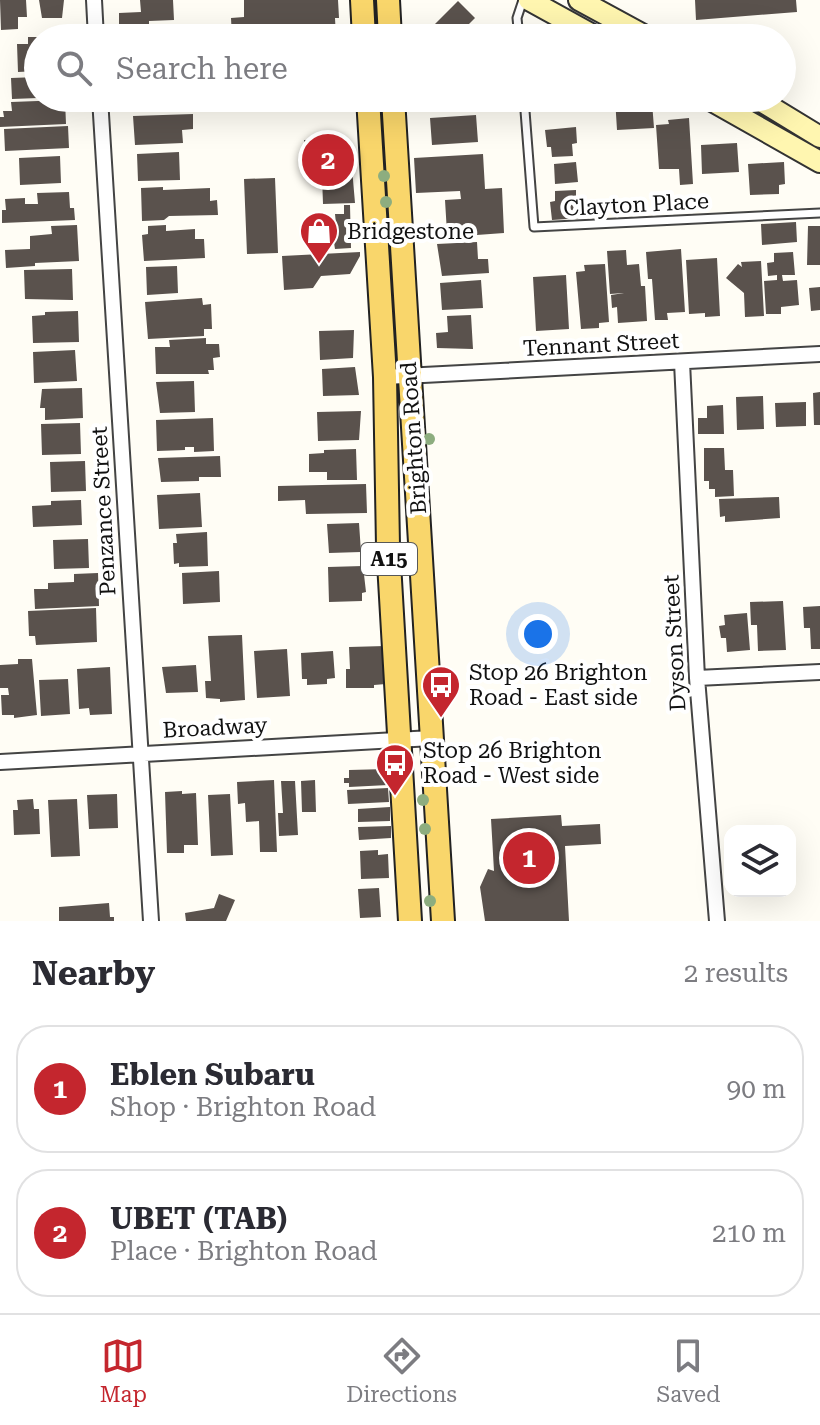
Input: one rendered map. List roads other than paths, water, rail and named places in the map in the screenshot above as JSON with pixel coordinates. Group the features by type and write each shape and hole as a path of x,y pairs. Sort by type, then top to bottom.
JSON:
{"main road":[{"path":"362,0 363,24"},
{"path":"388,0 389,24"},
{"path":"529,0 573,24"},
{"path":"579,0 623,24"},
{"name":"Brighton Road","path":"369,112 385,377 388,546 410,921"},
{"name":"Brighton Road","path":"394,112 443,921"},
{"path":"732,112 820,162"},
{"path":"779,112 820,137"}],"street":[{"path":"94,0 95,24"},
{"name":"Penzance Street","path":"101,112 151,921"},
{"name":"Tennant Street","path":"385,377 820,354"},
{"name":"Dyson Street","path":"682,362 697,678 717,921"},
{"path":"697,678 820,672"},
{"name":"Broadway","path":"0,762 432,738"}],"lane":[{"path":"518,24 523,0"},
{"name":"Clayton Place","path":"525,112 534,227 820,213"}],"place":[{"name":"UBET (TAB)","path":"328,160"},
{"name":"Bridgestone","path":"319,265"},
{"name":"Stop 26 Brighton Road - East side","path":"441,719"},
{"name":"Stop 26 Brighton Road - West side","path":"395,797"},
{"name":"Eblen Subaru","path":"529,858"}]}
